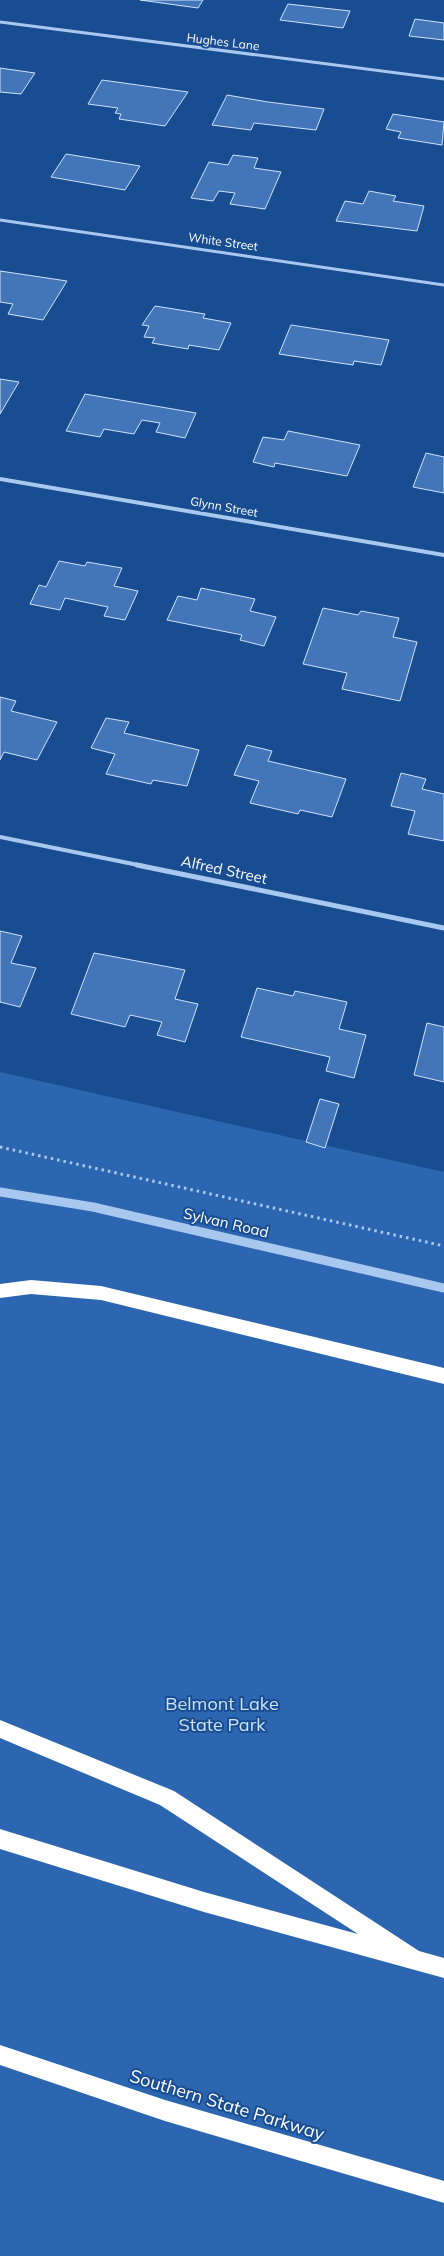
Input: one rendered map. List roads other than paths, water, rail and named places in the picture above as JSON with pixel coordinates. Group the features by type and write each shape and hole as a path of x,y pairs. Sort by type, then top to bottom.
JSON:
{"highway":[{"path":"0,1290 31,1287 101,1294 444,1376"},
{"path":"0,1728 167,1798 416,1961"},
{"path":"0,1839 204,1902 444,1968"},
{"name":"Southern State Parkway","path":"0,2055 91,2088 444,2192"}],"street":[{"name":"Hughes Lane","path":"0,22 444,80"},
{"name":"White Street","path":"0,220 444,285"},
{"name":"Glynn Street","path":"0,479 444,555"},
{"name":"Alfred Street","path":"0,838 444,928"},
{"name":"Sylvan Road","path":"0,1192 94,1207 444,1288"}],"park label":[{"name":"Belmont Lake State Park","path":"222,1714"}]}
